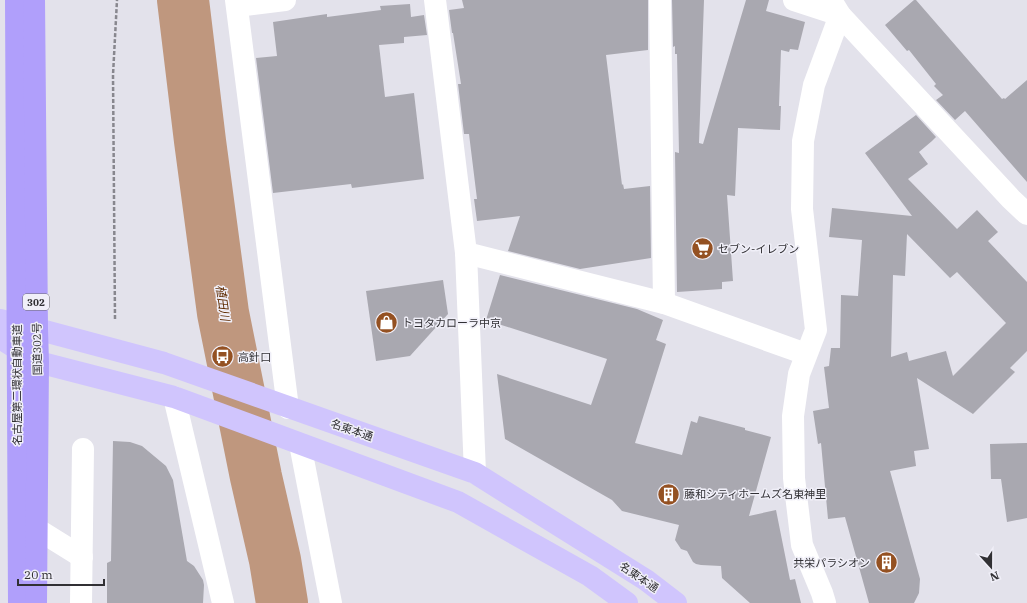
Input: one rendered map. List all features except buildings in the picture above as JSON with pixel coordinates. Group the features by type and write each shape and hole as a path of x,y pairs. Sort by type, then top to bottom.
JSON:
{"highway":[{"name":"名古屋第二環状自動車道","path":"16,0 19,603"},
{"name":"国道302号","path":"34,0 36,329 38,362 36,603"}],"main road":[{"name":"名東本通","path":"0,320 164,363 475,473 646,580 676,603"},
{"path":"0,338 38,362 174,397 458,502 590,576 627,603"}],"street":[{"path":"285,0 236,3 288,408"},
{"path":"435,0 466,252 475,473"},
{"path":"660,0 664,303"},
{"path":"794,0 836,8 1027,214"},
{"path":"825,603 802,545 794,478 793,416 799,374 816,330 802,209 803,141 814,85 836,8"},
{"path":"466,252 664,303 806,354"},
{"path":"174,397 223,603"},
{"path":"300,444 331,603"},
{"path":"82,603 83,449"},
{"path":"37,529 82,557"}],"path":[{"path":"115,319 113,75 117,0"}],"waterway":[{"name":"植田川","path":"183,0 223,313 256,477 275,560 282,603"}],"place":[{"name":"セブン-イレブン","path":"702,249"},
{"name":"トヨタカローラ中京","path":"387,323"},
{"name":"高針口","path":"222,357"},
{"name":"藤和シティホームズ名東神里","path":"668,494"},
{"name":"共栄パラシオン","path":"886,563"}]}
